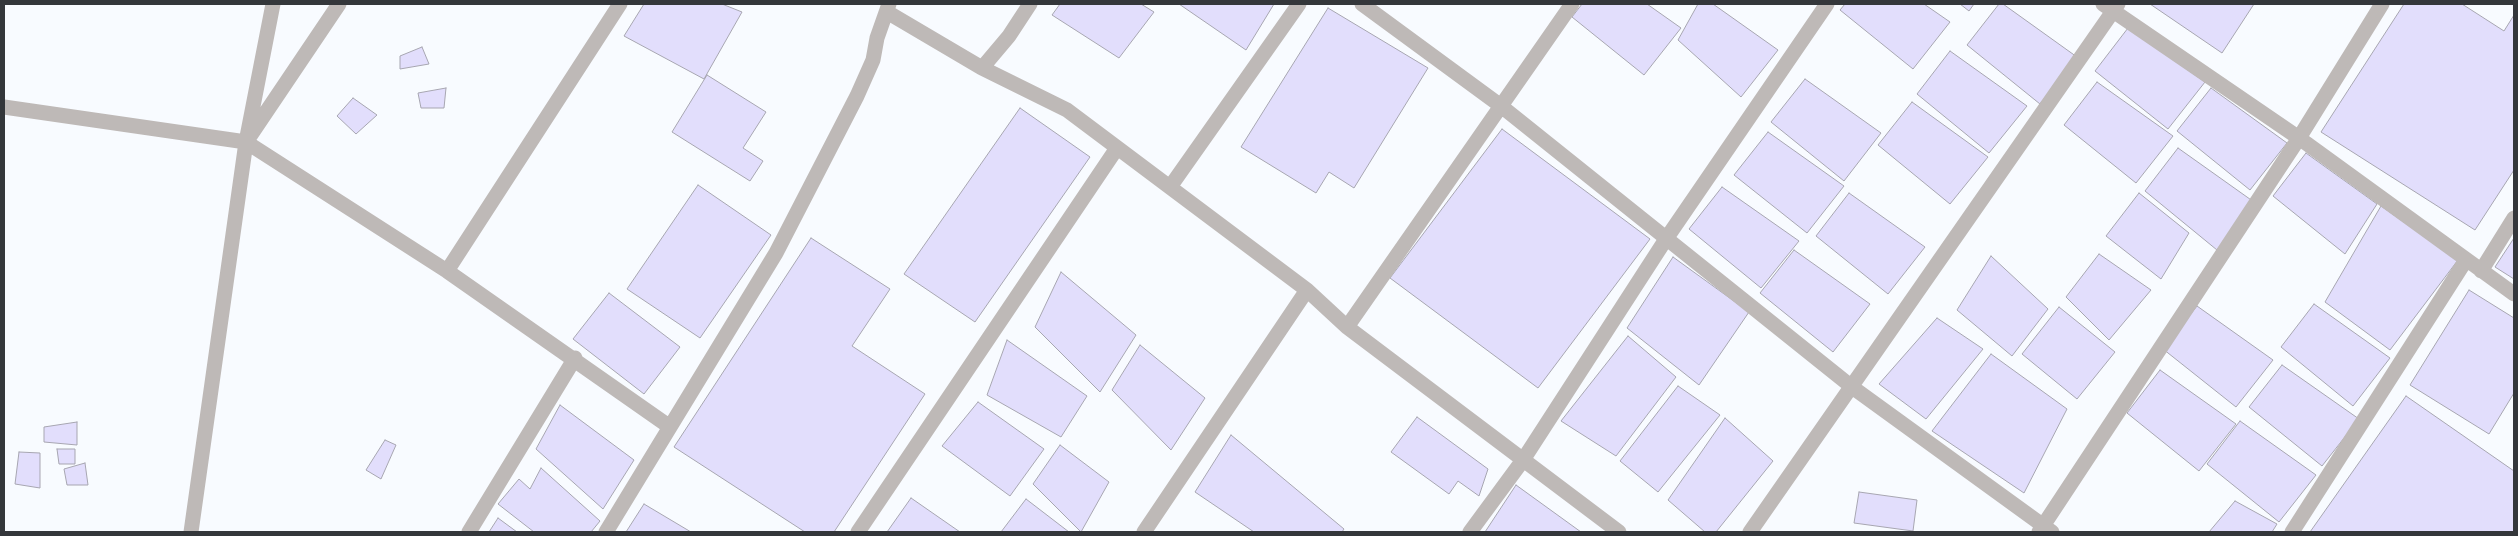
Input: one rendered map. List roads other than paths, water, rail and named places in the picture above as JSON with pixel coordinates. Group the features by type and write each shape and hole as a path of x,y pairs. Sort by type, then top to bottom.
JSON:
{"street":[{"path":"191,532 246,142 273,4"},
{"path":"246,142 339,4"},
{"path":"448,271 620,4"},
{"path":"982,68 1009,36 1030,4"},
{"path":"1170,187 1299,4"},
{"path":"1362,4 1501,106 1852,387 2045,530 2299,138 2382,4"},
{"path":"1347,326 1572,4"},
{"path":"1470,532 1523,460 1666,239 1828,4"},
{"path":"1750,532 1852,387 2112,6 2299,138 2514,294"},
{"path":"606,532 776,253 857,96 873,60 877,38 888,8 982,68 1067,110 1307,290 1347,326 1619,532"},
{"path":"4,107 246,142 448,271 670,426"},
{"path":"858,532 1118,148"},
{"path":"2481,271 2514,218"},
{"path":"2292,532 2466,260"},
{"path":"1144,532 1307,290"},
{"path":"469,532 575,358"}]}
